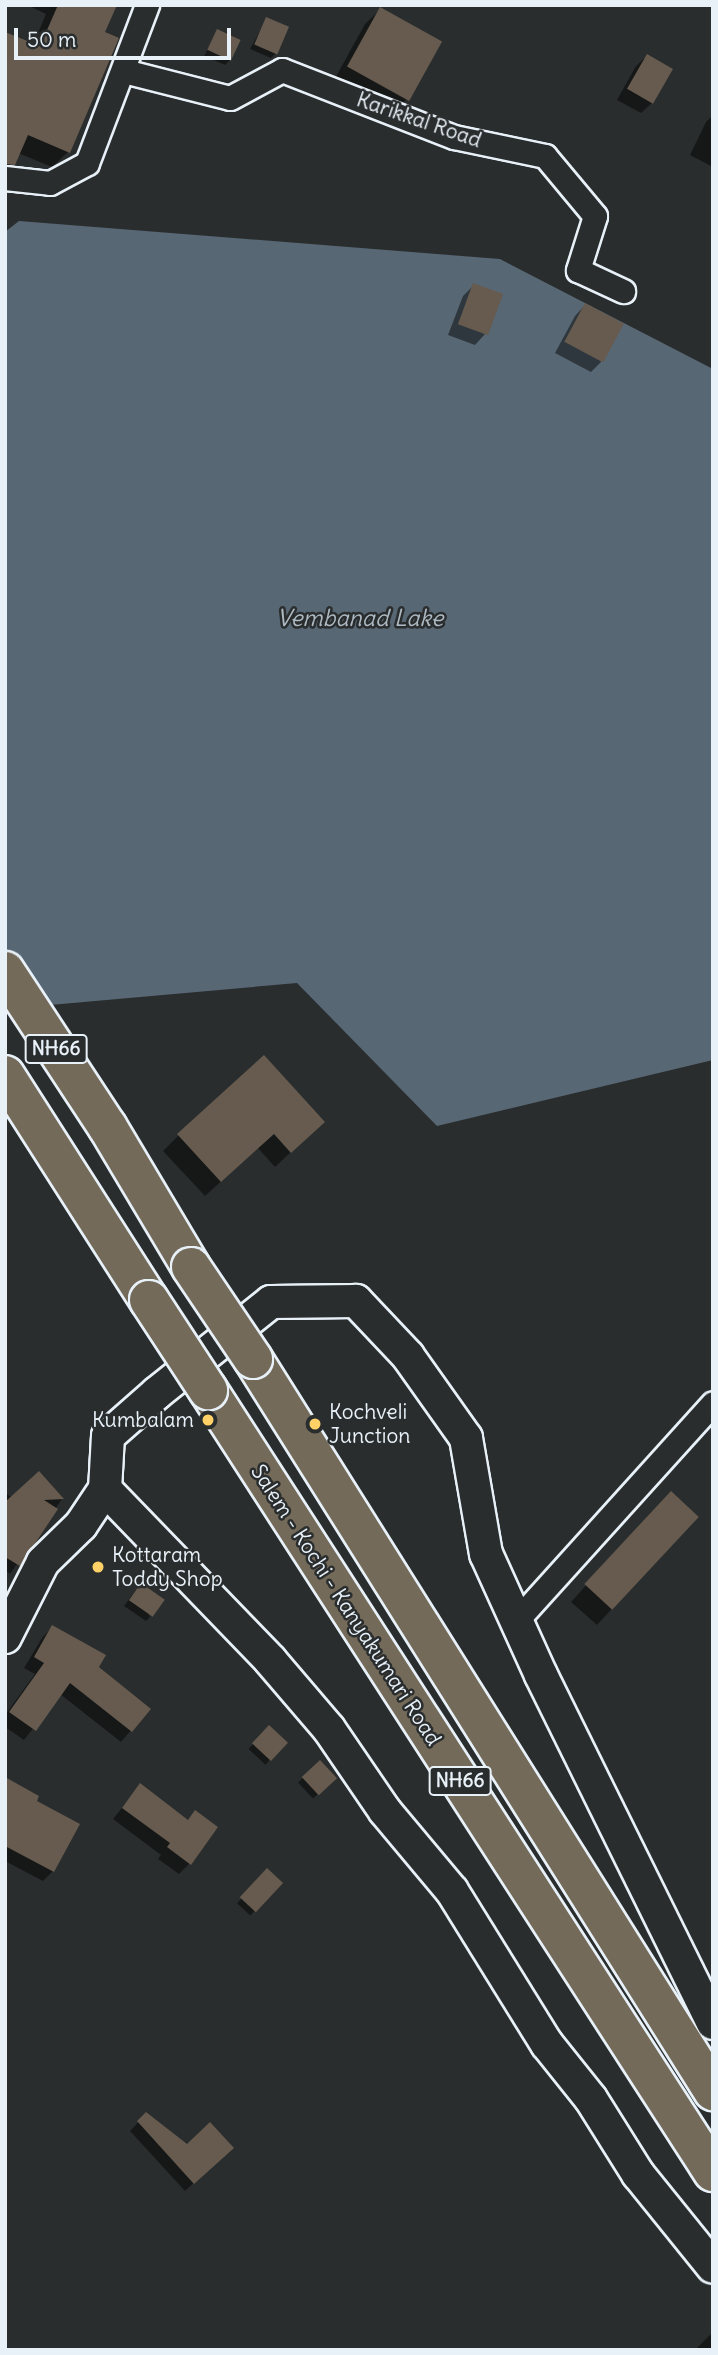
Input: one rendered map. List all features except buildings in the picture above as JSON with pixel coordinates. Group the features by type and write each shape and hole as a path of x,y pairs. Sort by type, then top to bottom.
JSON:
{"highway":[{"name":"NH66","path":"5,971 107,1126 191,1267 253,1359 713,2091"},
{"name":"Salem - Kochi - Kanyakumari Road","path":"5,1075 713,2172"}],"street":[{"path":"5,178 50,183 87,163 147,5"},
{"name":"Karikkal Road","path":"124,71 230,98 282,70 454,137 545,156 595,216 578,270 623,291"},
{"path":"5,1637 43,1562 81,1525 105,1489 108,1436 271,1302 356,1301 408,1356 466,1438 486,1554 713,2023"},
{"path":"517,1620 713,1403"},
{"path":"105,1489 270,1660 329,1730 385,1811 452,1891 547,2044 591,2099 638,2174 713,2267"}],"water":[{"name":"Vembanad Lake","path":"19,221 500,259 713,369 713,1060 437,1126 297,983 5,1009 5,232"}],"place":[{"name":"Kumbalam","path":"208,1420"},
{"name":"Kochveli Junction","path":"315,1424"},
{"name":"Kottaram Toddy Shop","path":"98,1567"}]}
